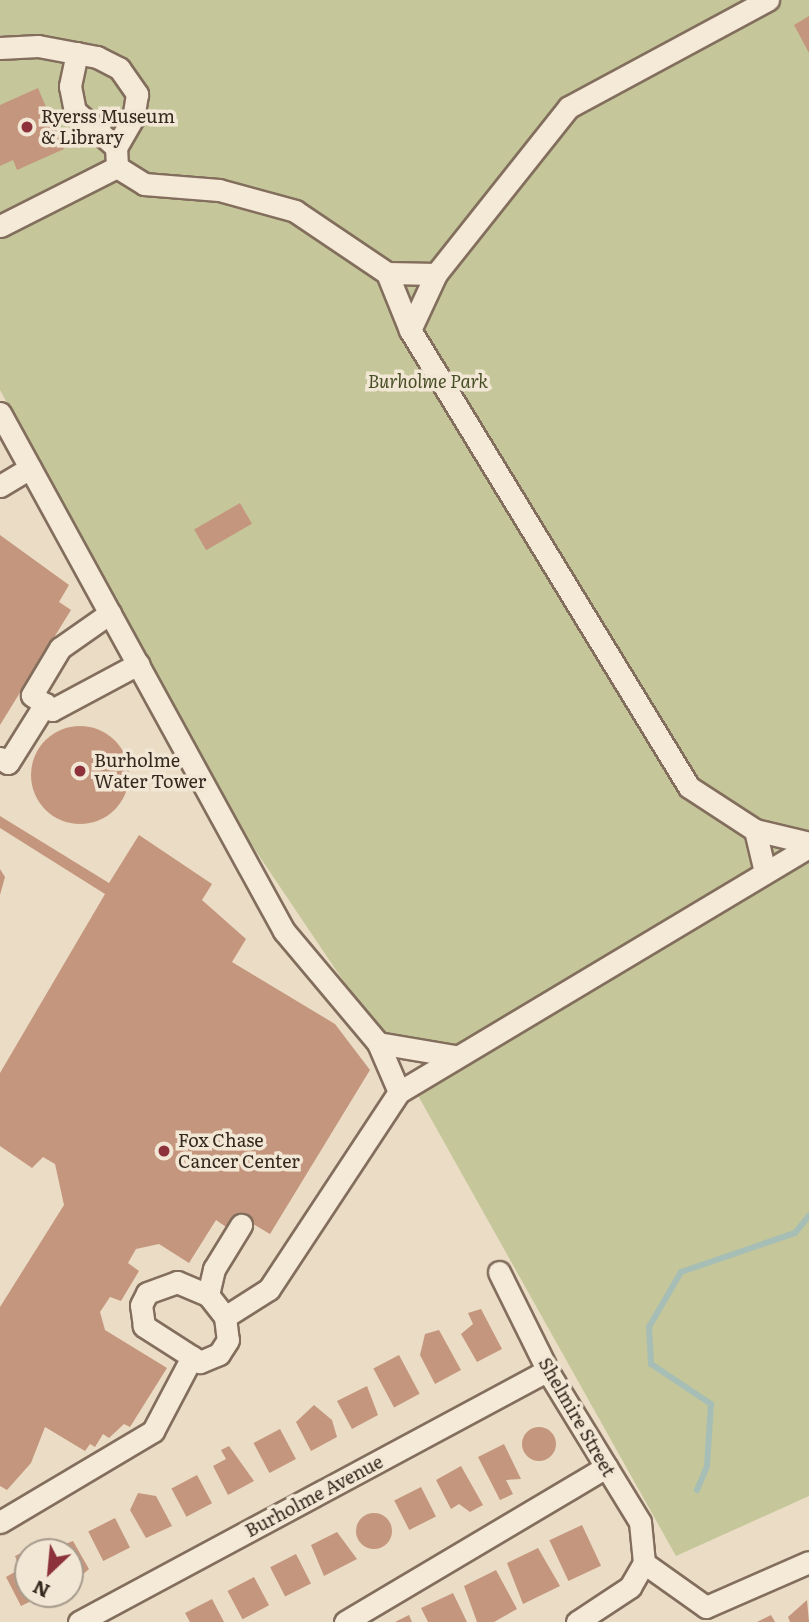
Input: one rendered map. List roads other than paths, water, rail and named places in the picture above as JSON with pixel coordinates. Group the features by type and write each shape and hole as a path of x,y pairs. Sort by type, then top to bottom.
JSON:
{"street":[{"path":"410,330 436,274 569,107 768,0"},
{"path":"0,48 77,53 119,68 136,94 133,118 116,157 0,226"},
{"path":"77,53 70,86 75,111 144,184 219,190 295,211 387,273 436,274"},
{"path":"387,273 410,330 689,787 755,830 809,845"},
{"path":"2,420 284,931 377,1043 399,1092"},
{"path":"0,486 30,468"},
{"path":"110,613 60,648 32,695 52,709 138,664"},
{"path":"0,758 8,763 45,704"},
{"path":"755,830 765,872"},
{"path":"225,1317 269,1289 399,1092 809,845"},
{"path":"377,1043 455,1056"},
{"path":"208,1295 214,1269 242,1225"},
{"name":"Shelmire Street","path":"499,1272 548,1370 639,1522 644,1563"},
{"path":"177,1282 208,1295 225,1317 228,1340 219,1354 200,1362 144,1326 141,1305 147,1293 177,1282"},
{"path":"0,1522 153,1431 192,1357"},
{"name":"Burholme Avenue","path":"79,1622 548,1370"},
{"path":"345,1622 606,1467"},
{"path":"577,1622 630,1587 644,1563 709,1615 809,1562"}],"waterway":[{"path":"697,1490 707,1466 711,1404 651,1364 649,1327 681,1272 795,1233 809,1216"}],"place":[{"name":"Ryerss Museum & Library","path":"27,127"},
{"name":"Burholme Water Tower","path":"80,771"},
{"name":"Fox Chase Cancer Center","path":"164,1151"}],"park label":[{"name":"Burholme Park","path":"428,381"}]}
